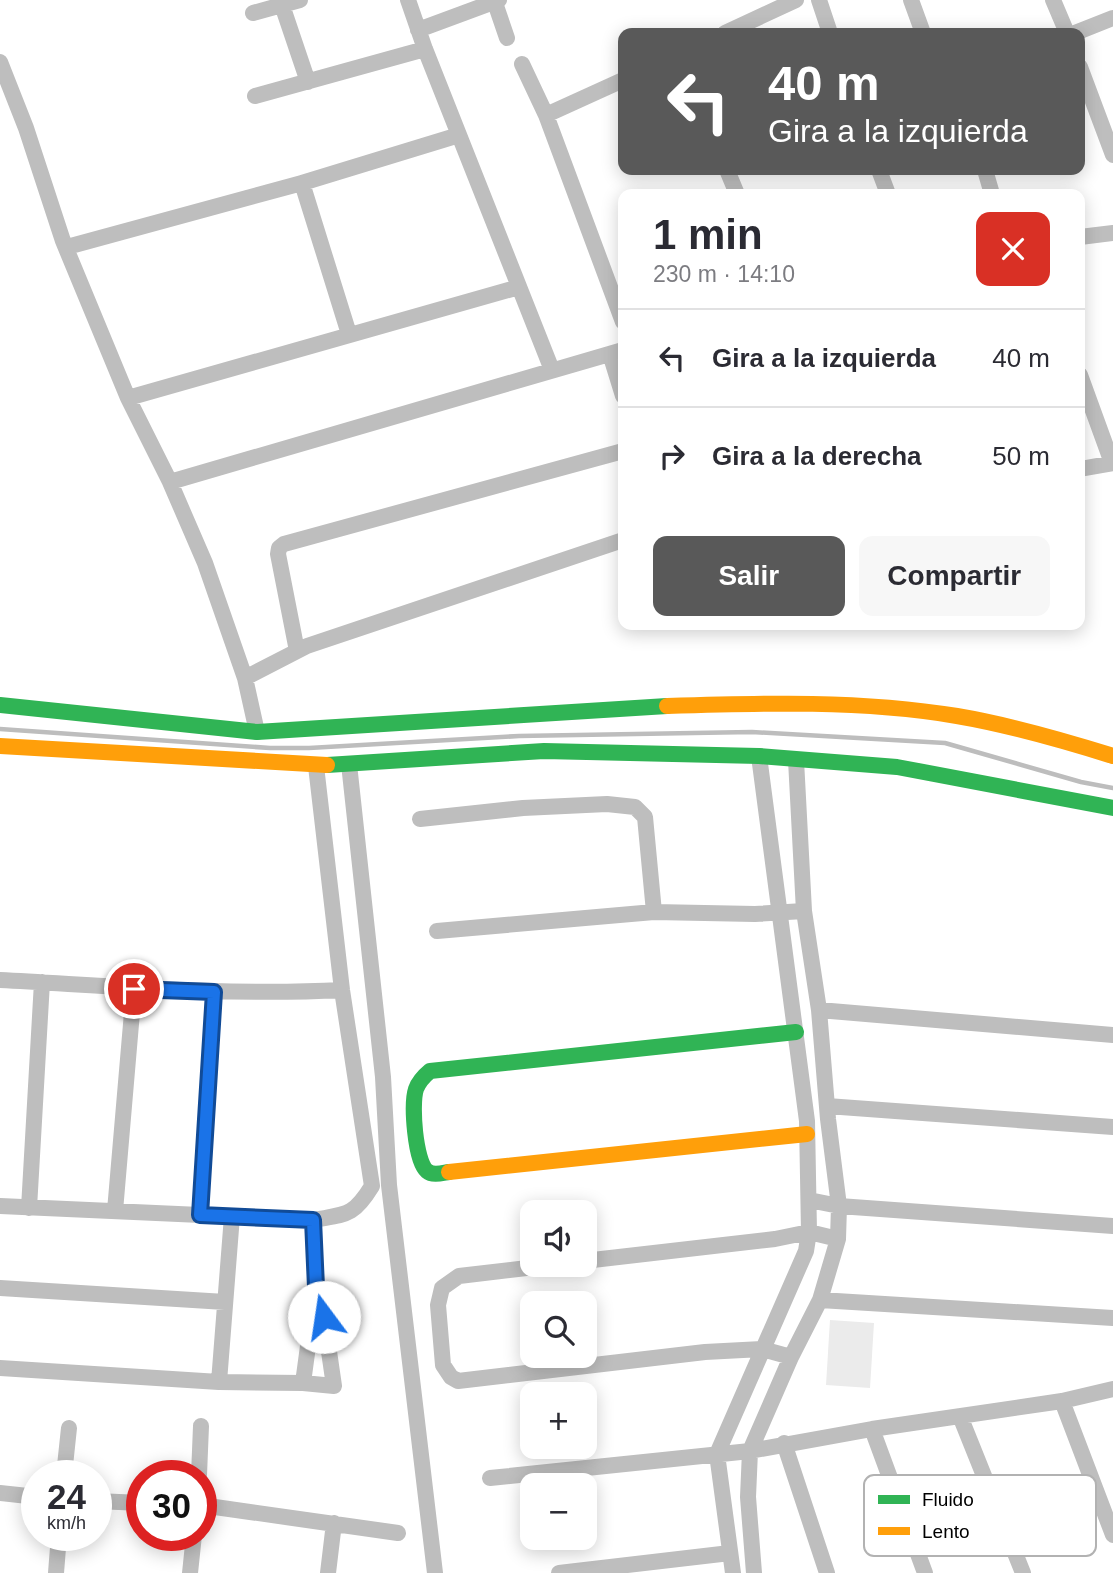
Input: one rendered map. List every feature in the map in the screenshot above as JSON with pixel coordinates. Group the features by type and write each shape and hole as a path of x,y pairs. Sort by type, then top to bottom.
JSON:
{"street":[{"path":"253,13 300,0"},
{"path":"408,0 552,370"},
{"path":"736,28 796,0"},
{"path":"819,0 828,28"},
{"path":"911,0 921,28"},
{"path":"1053,0 1065,28"},
{"path":"418,30 496,1 507,38"},
{"path":"282,5 308,82"},
{"path":"1085,29 1113,18"},
{"path":"256,96 425,49"},
{"path":"0,62 67,247 128,398 170,482 205,564 245,678 257,732"},
{"path":"522,64 546,115 618,308"},
{"path":"1085,80 1113,155"},
{"path":"546,115 618,82"},
{"path":"67,247 302,183 459,135"},
{"path":"302,183 349,334"},
{"path":"1085,236 1113,233"},
{"path":"128,398 519,287"},
{"path":"170,482 617,352"},
{"path":"1085,388 1113,463 1085,468"},
{"path":"298,651 278,554 279,548 284,544 618,452"},
{"path":"245,678 298,651 618,542"},
{"path":"0,705 257,732 622,708 780,702 884,708 956,716 1048,736 1113,756"},
{"path":"0,746 316,766 544,751 759,756 897,766 1113,808"},
{"path":"733,1573 717,1454 806,1251 809,1232 807,1128 759,756"},
{"path":"754,1573 748,1497 750,1451 791,1357 820,1300 838,1239 839,1206 827,1112 819,1010 804,911 796,760"},
{"path":"349,764 383,1077 389,1185 435,1573"},
{"path":"0,1212 29,1208 313,1220 349,1213 362,1202 372,1186 342,990 316,766"},
{"path":"420,819 523,808 607,804 635,807 645,817 654,912"},
{"path":"437,931 654,912 804,911"},
{"path":"0,980 214,992 342,990"},
{"path":"29,1208 42,982"},
{"path":"115,1211 134,989"},
{"path":"200,1215 214,992"},
{"path":"819,1010 1113,1035"},
{"path":"796,1032 430,1071 414,1090 413,1105 422,1164 433,1174 807,1128 827,1112 1113,1127"},
{"path":"809,1200 839,1206 1113,1226"},
{"path":"219,1382 232,1216"},
{"path":"303,1383 316,1287 313,1220"},
{"path":"597,1260 775,1239 809,1232 838,1239"},
{"path":"520,1269 459,1276 442,1289 439,1296 440,1337 443,1365 451,1377 458,1381 705,1352 762,1349 791,1357"},
{"path":"0,1287 225,1302"},
{"path":"0,1367 219,1382 303,1383 340,1387 316,1287"},
{"path":"820,1300 1113,1318"},
{"path":"490,1478 750,1451 784,1443 1062,1401 1113,1389"},
{"path":"1062,1401 1090,1475"},
{"path":"960,1416 984,1475"},
{"path":"199,1460 201,1426"},
{"path":"66,1460 69,1428"},
{"path":"872,1429 889,1475"},
{"path":"784,1443 827,1573"},
{"path":"1096,1490 1113,1535"},
{"path":"0,1493 21,1495"},
{"path":"217,1507 398,1533"},
{"path":"328,1573 334,1523"},
{"path":"56,1573 58,1551"},
{"path":"190,1573 192,1551"},
{"path":"559,1573 730,1553"},
{"path":"919,1556 925,1573"},
{"path":"1016,1556 1023,1573"}],"shaded area":[{"path":"830,1320 874,1323 870,1388 826,1385"}],"waterway":[{"path":"0,729 270,748 519,736 752,732 945,743 1081,782 1113,788"}],"traffic: fast":[{"path":"0,705 257,732 667,706"},
{"path":"327,765 544,751 759,756 897,767 1113,808"},
{"path":"449,1172 429,1173 423,1165 417,1145 414,1119 416,1089 430,1071 796,1032"}],"traffic: slow":[{"path":"667,706 812,704 921,711 1016,728 1113,756"},
{"path":"0,746 327,765"},
{"path":"449,1172 807,1134"}],"route":[{"path":"134,989 214,992 200,1215 313,1220 316,1287 324,1317"}]}
